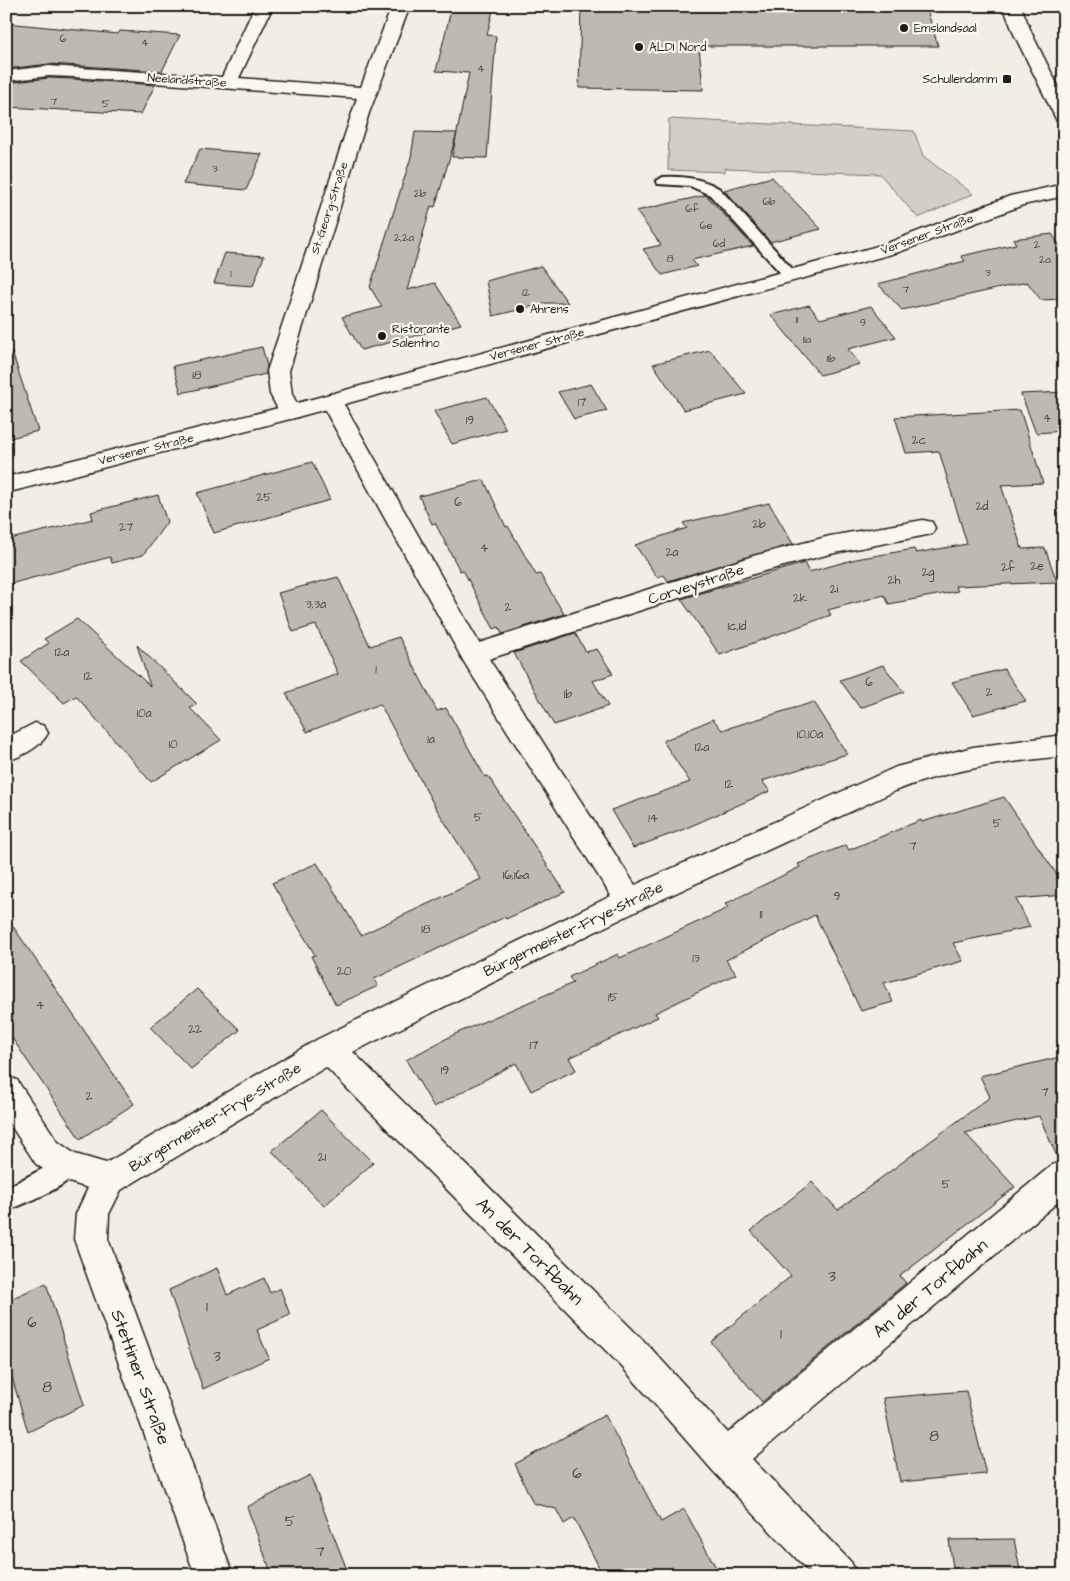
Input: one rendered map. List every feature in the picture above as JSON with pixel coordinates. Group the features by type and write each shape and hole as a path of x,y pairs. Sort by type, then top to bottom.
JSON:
{"street":[{"path":"228,83 264,6"},
{"name":"St.-Georg-Straße","path":"290,412 281,394 278,371 337,182 367,93 401,6"},
{"path":"1012,6 1023,34 1064,117"},
{"name":"Neelandstraße","path":"6,76 73,72 367,93"},
{"name":"Versener Straße","path":"6,485 290,412 892,248 1017,200 1064,190"},
{"path":"331,401 473,655 629,900"},
{"name":"Corveystraße","path":"473,655 753,565 830,545 923,528"},
{"path":"6,751 35,733"},
{"name":"Bürgermeister-Frye-Straße","path":"109,1179 329,1049 629,900 907,773 1021,749 1064,745"},
{"name":"An der Torfbahn","path":"329,1049 635,1356 726,1458 838,1575"},
{"path":"6,1090 47,1153 67,1167 109,1179"},
{"name":"An der Torfbahn","path":"726,1458 1064,1176"},
{"name":"Stettiner Straße","path":"109,1179 93,1214 91,1239 214,1575"}],"lane":[{"path":"663,181 683,180 705,185 715,192 791,276"},
{"path":"6,1200 39,1186 67,1167"}],"shaded area":[{"path":"669,119 914,131 923,156 973,194 918,218 880,174 725,168 725,172 668,170"}],"building":[{"path":"452,6 494,6 487,35 496,36 487,158 452,157 469,73 436,71"},
{"path":"581,6 926,6 938,46 699,46 703,90 579,88"},
{"path":"6,23 118,34 120,31 180,35 162,71 49,64 6,69"},
{"path":"49,78 155,85 141,114 6,107 6,83"},
{"path":"415,132 457,133 435,207 431,206 407,290 435,283 461,324 361,350 342,317 382,307 370,287 411,157"},
{"path":"200,149 262,154 246,190 183,184"},
{"path":"772,177 821,229 770,242 724,190"},
{"path":"706,195 753,246 692,260 697,266 662,275 643,249 661,245 636,211"},
{"path":"1052,234 1064,252 1064,299 1041,300 1027,282 902,310 878,284 965,261 961,256 1016,244 1013,239"},
{"path":"225,253 264,256 253,286 214,283"},
{"path":"541,266 568,303 547,303 493,316 486,281"},
{"path":"809,305 820,319 871,306 896,337 848,349 860,364 820,375 771,315"},
{"path":"262,347 267,366 266,374 181,393 173,366"},
{"path":"710,350 746,394 684,410 653,364"},
{"path":"12,352 38,431 6,439 6,353"},
{"path":"591,384 607,411 574,419 558,392"},
{"path":"1064,392 1064,431 1036,433 1021,394"},
{"path":"487,397 506,429 452,444 434,411"},
{"path":"1020,410 1043,483 1001,485 1022,549 1045,548 1057,582 955,586 958,591 889,604 884,595 828,610 831,615 720,655 681,599 804,563 809,572 856,559 914,549 916,553 967,544 939,451 906,453 895,417"},
{"path":"312,462 330,500 214,533 197,493"},
{"path":"484,480 506,527 508,526 536,575 540,574 564,614 502,634 499,627 494,629 463,570 460,571 435,523 432,524 419,496"},
{"path":"158,495 167,522 143,555 112,563 110,557 6,585 6,540 93,519 91,512"},
{"path":"769,503 793,544 668,581 664,575 657,577 635,545 687,528 683,523"},
{"path":"338,577 370,646 399,637 437,711 446,708 485,777 488,776 565,892 506,919 505,917 374,979 378,986 336,1005 311,956 315,955 272,883 317,863 361,935 481,879 434,805 380,704 307,732 286,693 338,674 316,625 293,632 278,593"},
{"path":"77,619 150,686 137,645 197,704 190,708 221,740 151,782 76,696 64,703 21,661 49,643 44,639"},
{"path":"575,633 586,652 597,649 613,674 593,681 608,706 554,725 514,653"},
{"path":"883,665 904,692 860,708 840,680"},
{"path":"1004,669 1026,701 973,715 952,682"},
{"path":"814,702 847,754 762,781 770,791 682,830 633,848 611,810 690,782 663,741 713,719 722,730"},
{"path":"1004,797 1064,885 1064,895 1016,899 1030,927 953,943 963,961 884,983 893,1002 861,1011 815,915 726,960 736,974 655,1013 658,1017 569,1058 576,1070 531,1091 516,1063 434,1107 406,1060 455,1034 573,983 569,977 618,954 620,958 728,908 725,904 800,867 798,864 846,845 849,850 921,820 922,822"},
{"path":"6,916 134,1104 80,1139 6,1029"},
{"path":"197,989 240,1030 191,1069 150,1027"},
{"path":"1064,1056 1064,1159 1059,1161 1039,1116 965,1133 1015,1187 900,1276 906,1283 762,1402 711,1342 791,1276 751,1231 812,1182 838,1210 990,1097 980,1076"},
{"path":"321,1110 373,1163 324,1206 272,1151"},
{"path":"217,1268 227,1295 264,1278 270,1293 280,1288 290,1315 257,1330 269,1358 203,1389 169,1290"},
{"path":"46,1283 84,1405 28,1432 6,1357 6,1301"},
{"path":"966,1391 986,1474 900,1482 883,1398"},
{"path":"605,1415 661,1522 684,1509 720,1575 603,1575 574,1518 564,1524 556,1509 533,1503 515,1464"},
{"path":"310,1475 349,1575 272,1575 247,1507"},
{"path":"1014,1539 1021,1575 954,1575 949,1540"}],"place":[{"name":"Emslandsaal","path":"904,28"},
{"name":"ALDI Nord","path":"639,47"},
{"name":"Schullendamm","path":"1007,79"},
{"name":"Ahrens","path":"520,309"},
{"name":"Ristorante Salentino","path":"382,336"}]}
